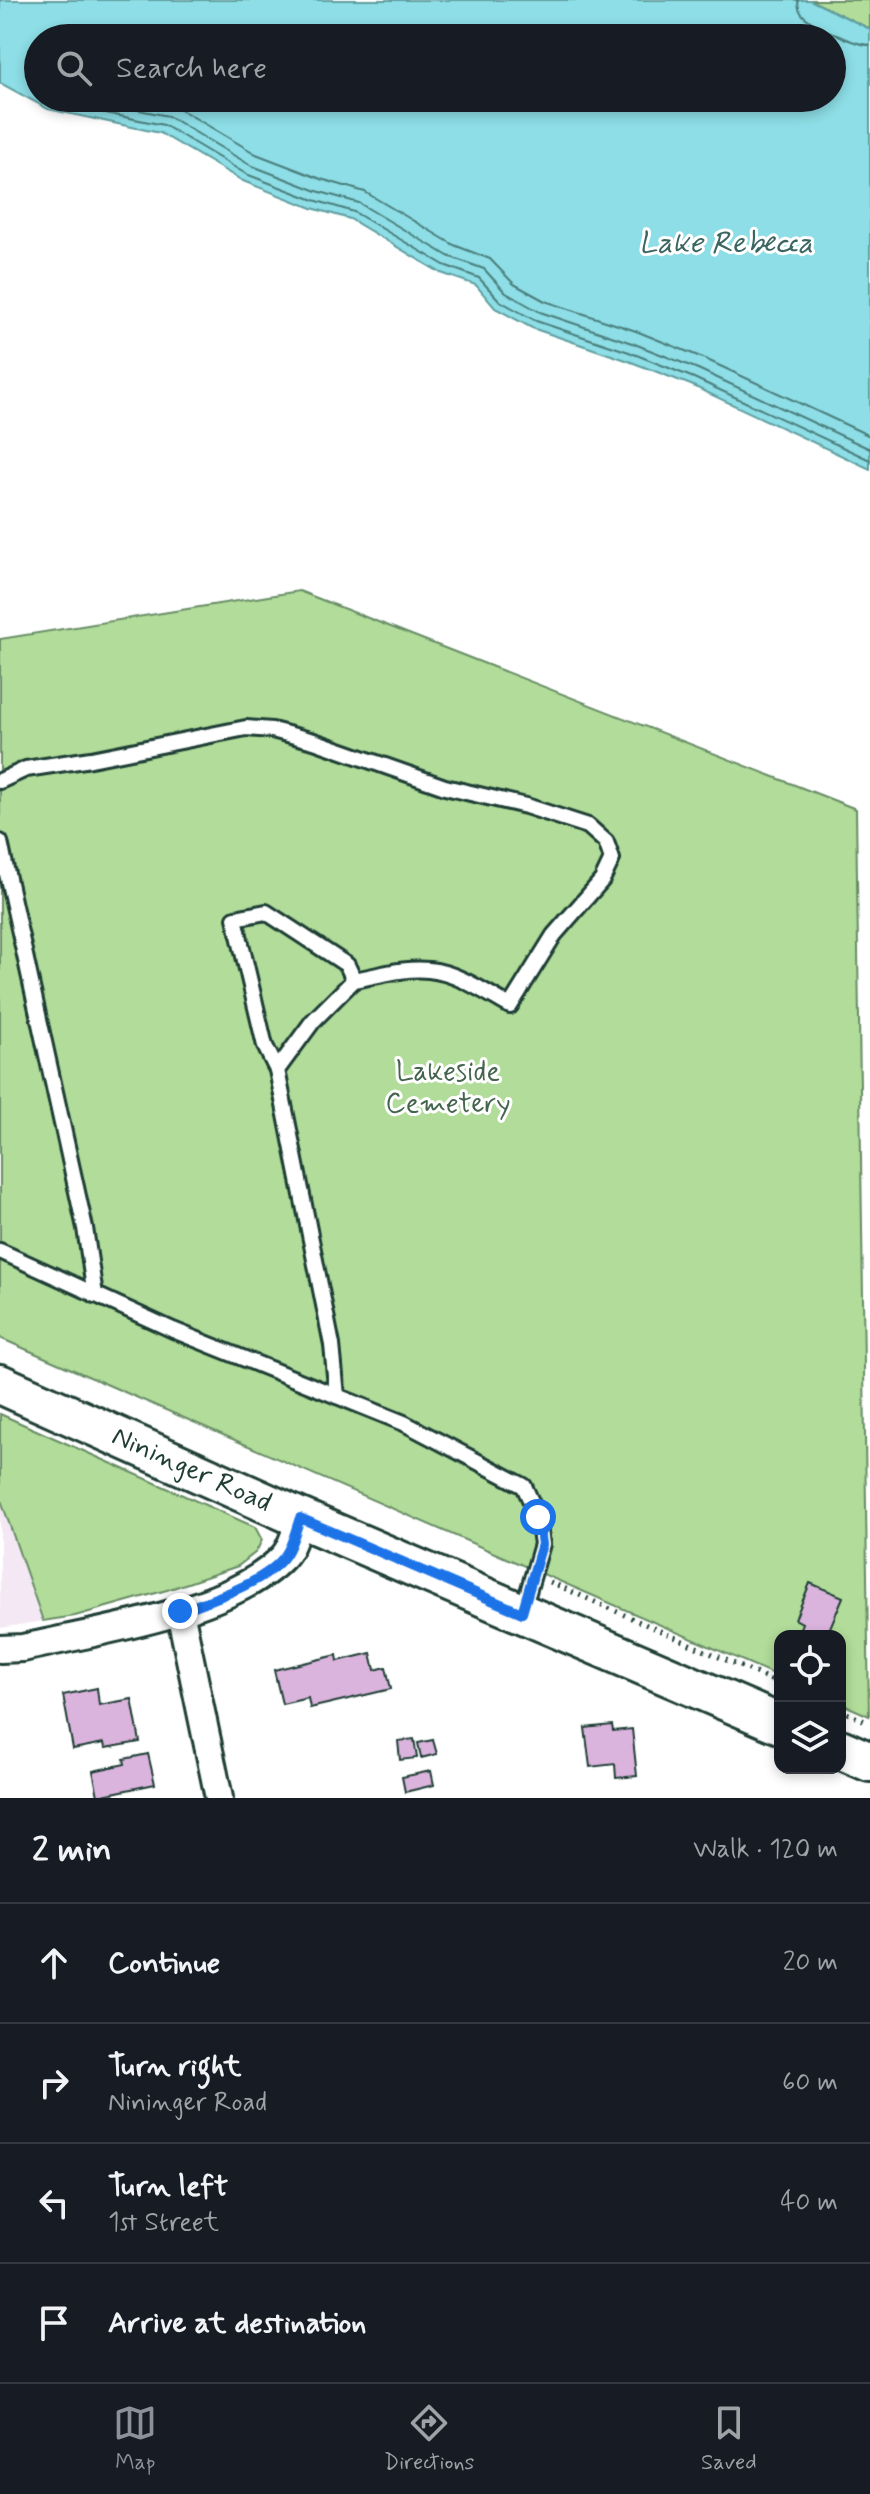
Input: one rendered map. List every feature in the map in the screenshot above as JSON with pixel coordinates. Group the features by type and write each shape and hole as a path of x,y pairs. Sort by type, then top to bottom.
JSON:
{"street":[{"name":"Nininger Road","path":"0,1384 300,1518 774,1721"},
{"path":"0,1649 23,1648 180,1611 247,1586 286,1555 300,1518"},
{"path":"180,1611 219,1798"},
{"path":"846,1752 870,1762"}],"lane":[{"path":"0,781 26,769 246,728 272,730 314,741 445,787 526,806 588,826 606,842 612,859 602,880 554,935 510,1006 465,981 429,970 354,980 313,1021 277,1070"},
{"path":"0,842 85,1228 95,1295"},
{"path":"337,1396 332,1345 277,1070 265,1046 235,918 266,912 347,965 354,980"},
{"path":"0,1251 173,1330 404,1423 524,1486 538,1517 542,1544 522,1613"}],"path":[{"path":"532,1574 774,1681"},
{"path":"846,1713 870,1723"}],"shaded area":[{"path":"0,1497 43,1621 0,1628"}],"green space":[{"path":"810,0 870,0 870,29"},
{"name":"Lakeside Cemetery","path":"299,591 856,809 869,1716 846,1706 846,1630 774,1630 774,1674 0,1338 0,639"},
{"path":"0,1414 255,1527 262,1540 256,1552 238,1566 167,1590 75,1616 43,1621 0,1497"}],"water":[{"name":"Lake Rebecca","path":"0,0 810,0 870,29 870,469 691,385 532,328 495,308 476,285 441,273 350,219 243,181 160,133 62,112 846,112 846,24 24,24 24,96 0,83"}],"building":[{"path":"810,1583 843,1597 829,1630 799,1630 802,1623 795,1619"},
{"path":"371,1653 375,1670 386,1667 391,1689 310,1708 308,1698 282,1704 274,1670 337,1655 338,1661"},
{"path":"97,1688 99,1705 132,1699 140,1742 105,1748 104,1743 73,1749 63,1695"},
{"path":"612,1725 613,1731 632,1729 637,1776 616,1778 615,1764 590,1767 585,1728"},
{"path":"414,1739 417,1758 400,1760 398,1741"},
{"path":"433,1740 437,1754 421,1758 418,1743"},
{"path":"148,1754 155,1784 98,1796 93,1771 125,1764 124,1759"},
{"path":"431,1771 434,1785 405,1792 402,1777"}],"route":[{"path":"180,1611 247,1586 269,1569 286,1555 300,1518 522,1613 542,1544 538,1517"}]}
